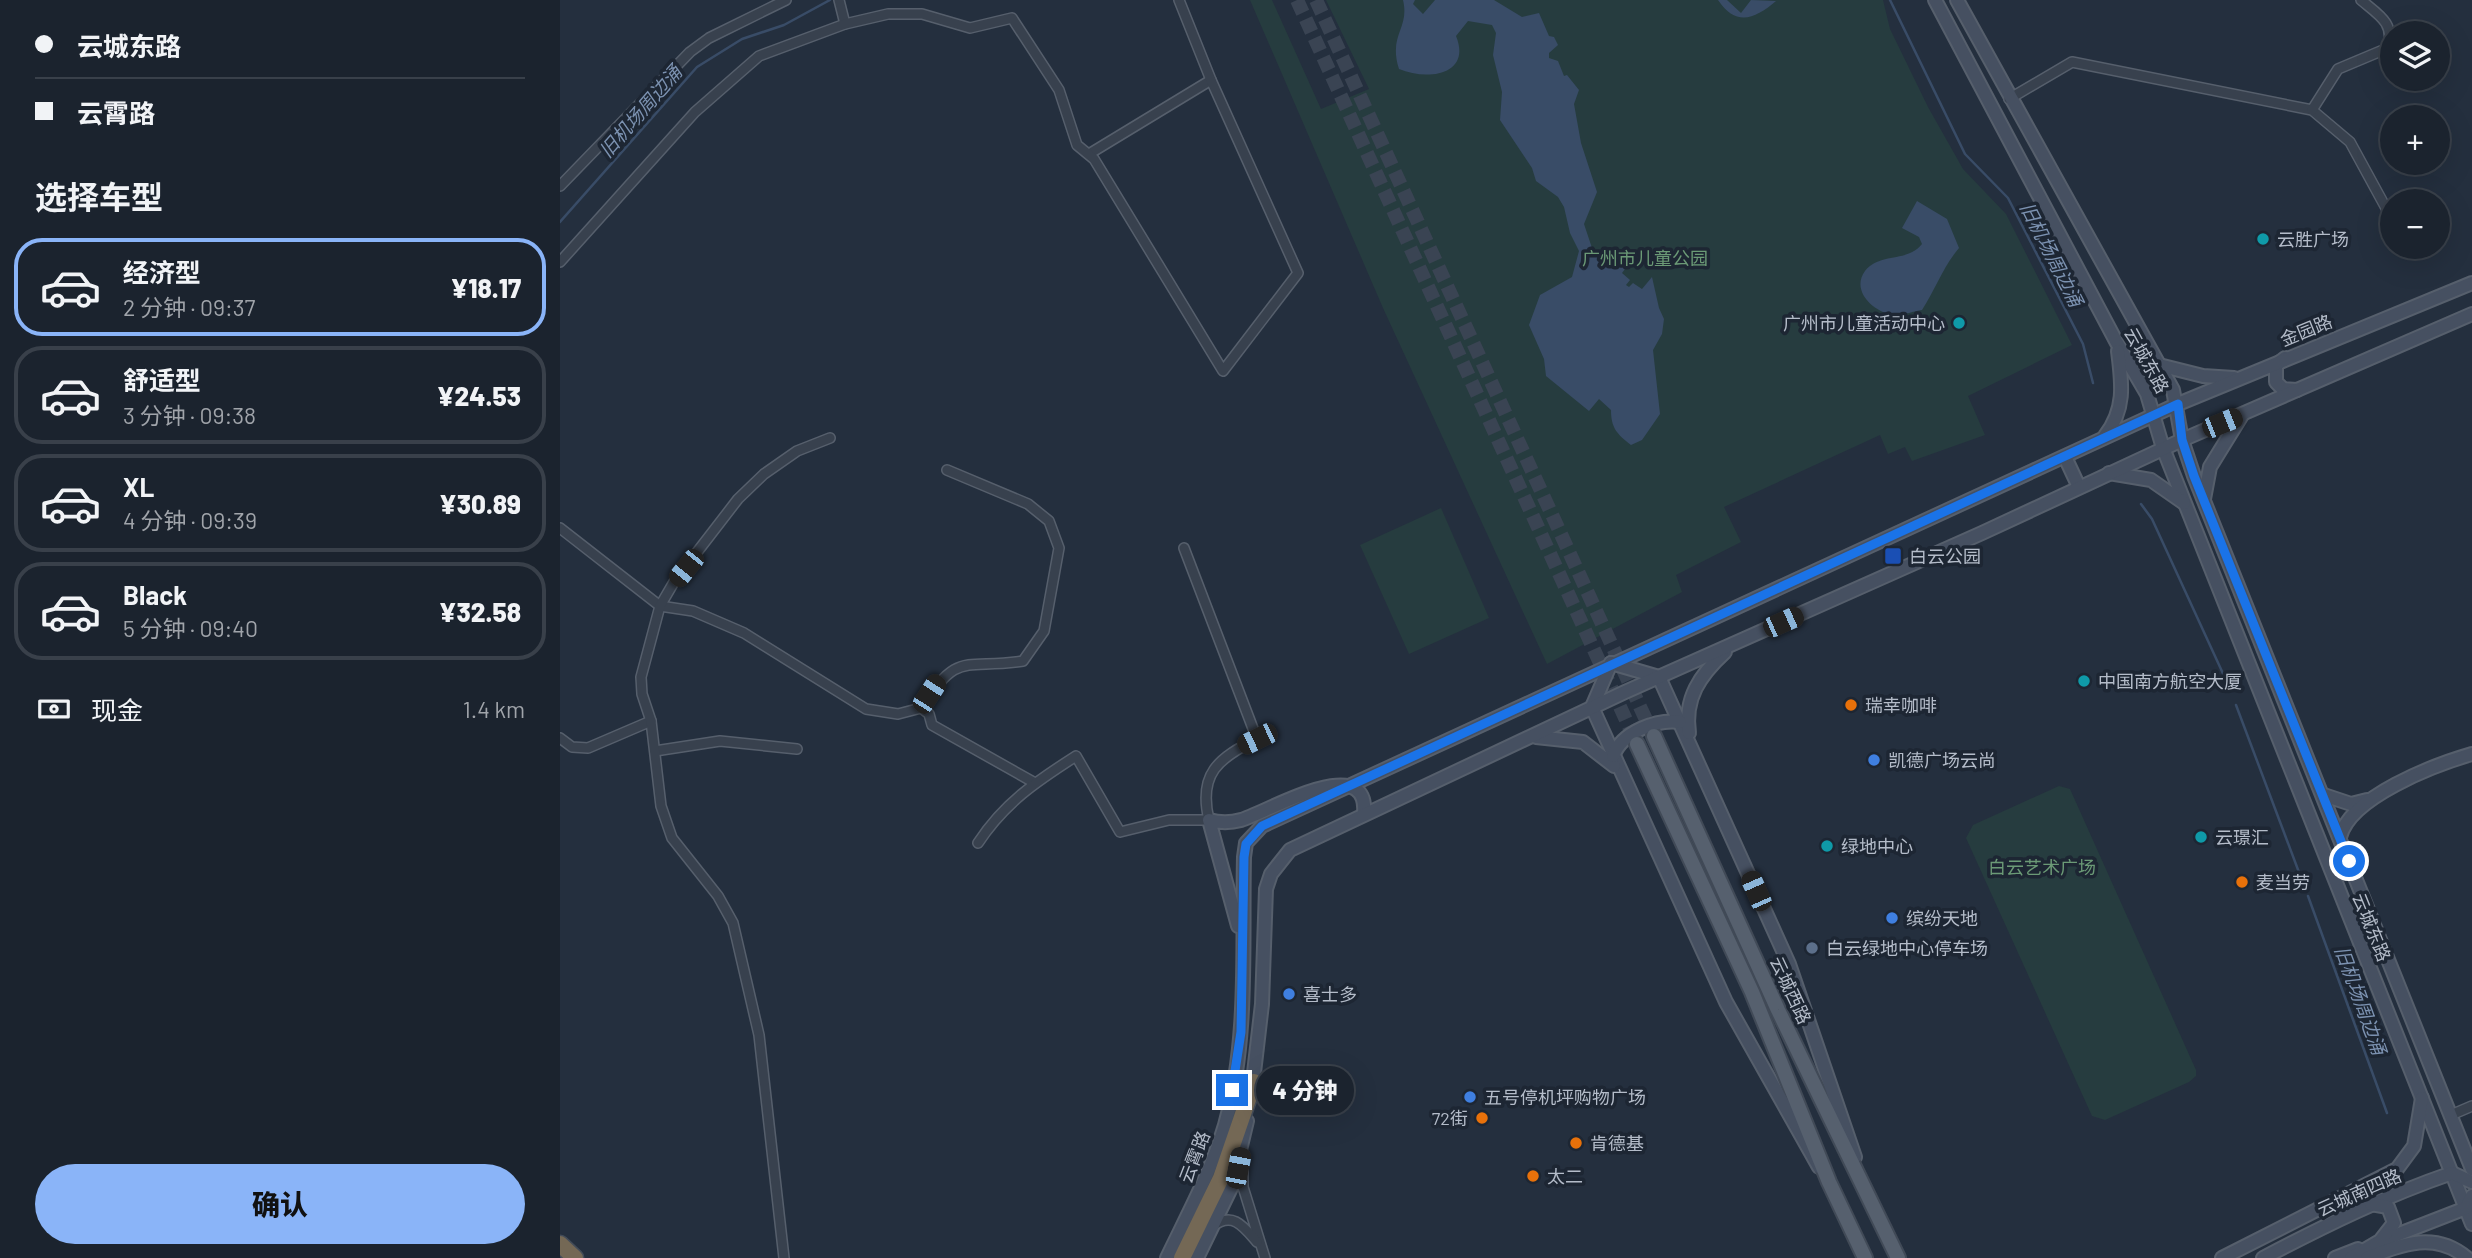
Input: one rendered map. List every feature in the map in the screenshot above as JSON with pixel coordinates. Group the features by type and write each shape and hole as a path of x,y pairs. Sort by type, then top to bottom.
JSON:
{"highway":[{"path":"1182,1258 1221,1178 1254,1082"},
{"path":"560,1244 575,1258"},
{"path":"560,1251 567,1258"}],"main road":[{"name":"云城东路","path":"1935,0 2117,343 2147,394 2163,449 2203,552 2452,1173 2469,1202 2472,1224"},
{"name":"云城东路","path":"1957,0 2178,404 2182,440 2204,499 2472,1169"},
{"name":"金园路","path":"2065,457 2285,357 2472,283"},
{"path":"1197,1258 1231,1188 1247,1121 1262,1004 1263,907 1270,874 1290,850 1625,692 2108,473 2472,314"},
{"path":"2103,439 2117,418 2123,391 2117,343"},
{"path":"2285,357 2276,365 2276,382 2283,389 2303,389"},
{"path":"2159,365 2203,376 2236,378"},
{"path":"2204,499 2210,467 2243,415"},
{"path":"2065,457 2079,487"},
{"name":"云霄路","path":"1167,1258 1199,1194 1225,1123 1241,1032 1244,857 1252,834 1262,826 1347,785 2065,457"},
{"path":"2108,473 2151,480 2185,504"},
{"path":"2203,552 2222,544"},
{"path":"1691,744 1687,714 1691,695 1711,665 1735,643"},
{"path":"1829,1182 1802,1142 1730,1010 1592,707 1611,663 1659,677 1792,972 1860,1174"},
{"path":"1613,756 1625,737 1656,724 1680,722"},
{"name":"云城西路","path":"1654,736 1778,1010 1860,1174 1898,1258"},
{"path":"1509,747 1531,738 1570,739 1594,748 1619,771"},
{"path":"2283,749 2301,741"},
{"name":"云城西路","path":"1637,744 1752,992 1829,1182 1865,1258"},
{"path":"2323,795 2351,804 2372,799 2472,754"},
{"path":"1209,820 1220,823 1242,819 1316,790 1347,785 1360,792 1364,798 1364,813"},
{"path":"2340,837 2346,820 2372,799"},
{"path":"1209,820 1242,942"},
{"path":"2222,1258 2397,1170 2414,1146 2419,1092 2436,1078"},
{"path":"2452,1173 2472,1182"},
{"name":"云城南四路","path":"2263,1258 2368,1204 2452,1173"},
{"path":"2335,1258 2469,1202"},
{"path":"2286,1227 2368,1204 2388,1207 2393,1214 2394,1223 2380,1241 2351,1258"},
{"path":"2367,1258 2425,1240 2441,1242 2467,1258"}],"street":[{"path":"560,186 690,52 709,38 786,0"},
{"path":"839,0 845,24"},
{"path":"560,262 695,112 751,61 845,24 906,13 970,28 1012,18 1059,90 1077,145 1089,153 1223,371 1298,273 1211,80 1179,0"},
{"path":"2312,110 2338,69 2388,48 2391,37 2388,22 2361,0"},
{"path":"2009,99 2071,62 2312,110 2350,142 2380,197"},
{"path":"1089,153 1211,80"},
{"path":"784,1258 759,1035 733,923 718,896 672,838 661,806 651,721 642,694 641,677 660,606 674,582 738,499 797,451 830,438"},
{"path":"560,528 660,606 693,611 744,633 866,709 898,714 921,708 938,681 958,666 1023,661 1044,631 1059,548 1049,521 1028,504 947,470"},
{"path":"978,843 991,823 1021,792 1076,756 1120,832 1169,821 1209,820 1204,801 1207,778 1230,752 1257,739 1184,548"},
{"path":"921,708 929,714 932,725 1035,783"},
{"path":"560,738 572,747 588,748 651,721"},
{"path":"655,751 720,741 797,749"},
{"path":"2451,1115 2472,1106"},
{"path":"1247,1121 1243,1186 1265,1258"},
{"path":"1212,1227 1227,1219 1238,1221 1259,1244"}],"green space":[{"name":"广州市儿童公园","path":"1250,0 1272,0 1321,109 1369,89 1326,0 1883,0 1890,29 1928,107 1963,169 2006,214 2072,345 1968,396 1985,435 1912,461 1905,447 1888,454 1880,435 1724,507 1741,542 1676,575 1682,592 1547,664 1383,308"},
{"path":"1441,508 1489,618 1409,654 1360,545"},
{"name":"白云艺术广场","path":"2059,786 2070,789 2196,1070 2196,1076 2189,1082 2105,1120 2092,1116 1966,838 1973,825"}],"water":[{"path":"1403,0 1415,0 1413,4 1423,14 1435,0 1494,0 1522,17 1539,13 1549,36 1554,37 1558,45 1549,53 1549,58 1558,61 1564,76 1567,75 1579,90 1574,104 1581,143 1597,192 1584,224 1594,254 1600,260 1609,258 1628,265 1622,273 1630,280 1626,285 1629,287 1633,283 1642,289 1652,277 1664,319 1662,334 1653,350 1660,414 1642,440 1631,445 1622,437 1612,422 1611,410 1599,399 1589,411 1546,376 1544,359 1529,325 1540,295 1572,277 1579,251 1558,197 1536,181 1532,168 1500,120 1502,92 1493,55 1496,33 1492,25 1468,21 1456,36 1458,59 1444,72 1410,73 1399,69 1396,57 1397,39 1404,18"},
{"path":"1718,0 1727,0 1741,13 1751,0 1776,1 1753,16 1739,17 1725,9"},
{"path":"1917,201 1947,219 1959,248 1922,310 1899,315 1888,314 1867,300 1861,279 1871,265 1909,254 1922,244 1919,237 1902,228"}],"waterway":[{"name":"旧机场周边涌","path":"560,222 697,67 742,39 784,25 830,0"},
{"name":"旧机场周边涌","path":"1890,0 1965,154 2008,198 2083,344 2093,383"},
{"name":"旧机场周边涌","path":"2141,504 2152,519 2231,691"},
{"name":"旧机场周边涌","path":"2236,705 2300,875"},
{"name":"旧机场周边涌","path":"2308,896 2387,1113"}],"tunnel":[{"path":"1297,0 1637,744"},
{"path":"1316,0 1653,735"}],"place":[{"name":"云胜广场","path":"2263,239"},
{"name":"广州市儿童活动中心","path":"1959,323"},
{"name":"白云公园","path":"1893,556"},
{"name":"中国南方航空大厦","path":"2084,681"},
{"name":"瑞幸咖啡","path":"1851,705"},
{"name":"凯德广场云尚","path":"1874,760"},
{"name":"云璟汇","path":"2201,837"},
{"name":"绿地中心","path":"1827,846"},
{"name":"麦当劳","path":"2242,882"},
{"name":"缤纷天地","path":"1892,918"},
{"name":"白云绿地中心停车场","path":"1812,948"},
{"name":"喜士多","path":"1289,994"},
{"name":"五号停机坪购物广场","path":"1470,1097"},
{"name":"72街","path":"1482,1118"},
{"name":"肯德基","path":"1576,1143"},
{"name":"太二","path":"1533,1176"}],"route":[{"path":"1232,1090 1241,1032 1244,857 1246,844 1252,834 1262,826 2178,404 2182,440 2194,476 2349,861"}]}
